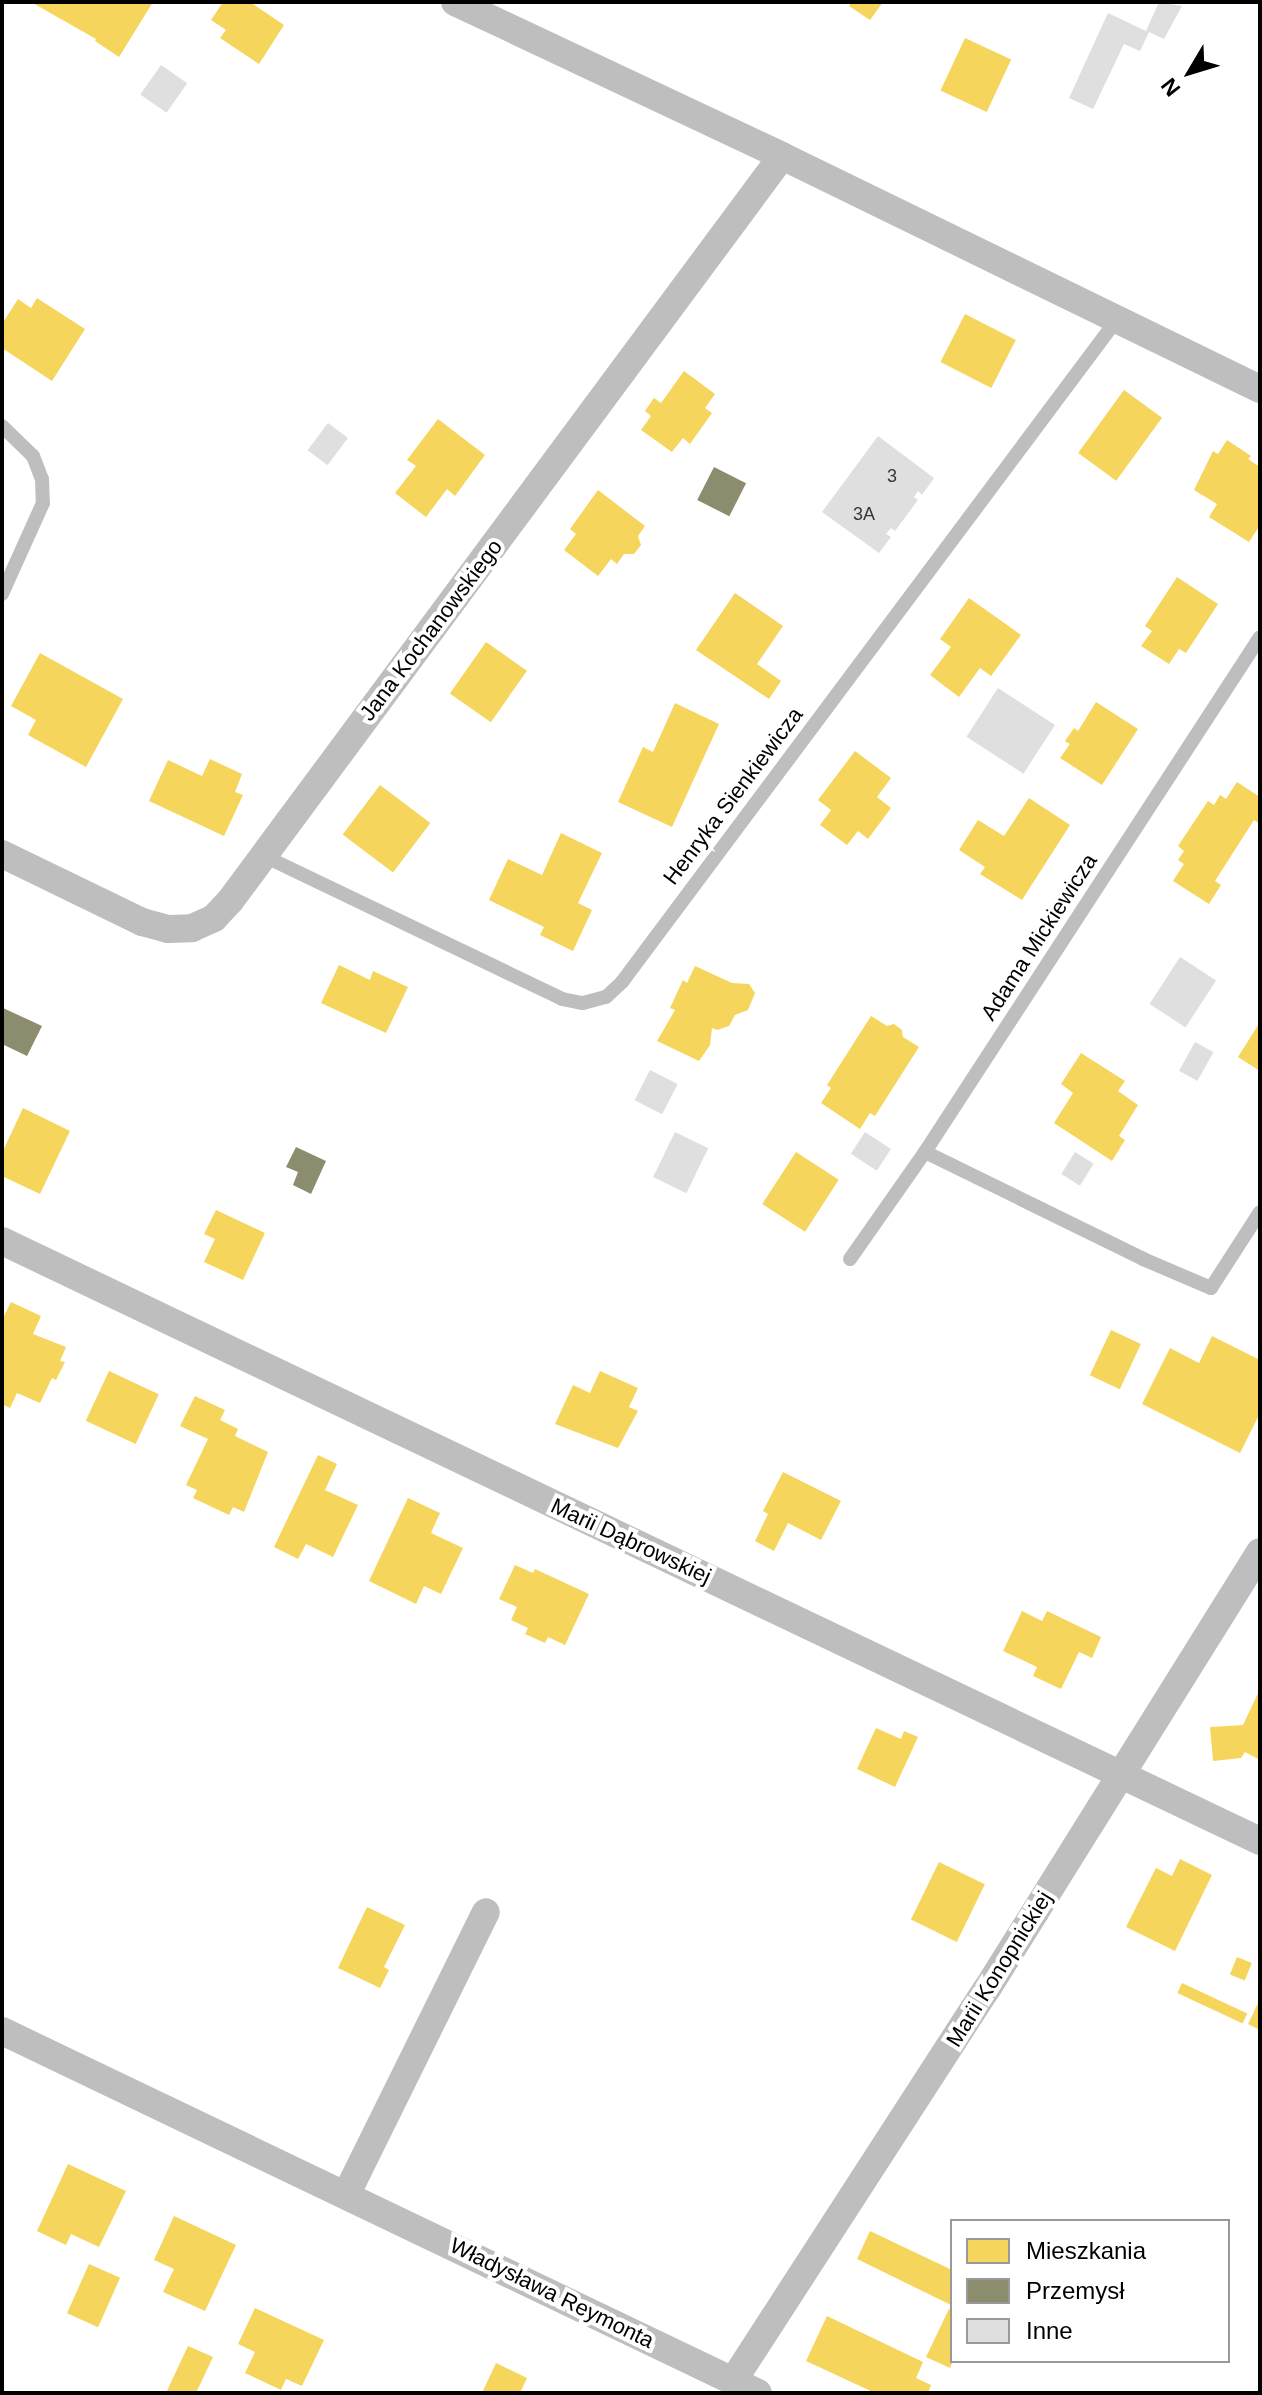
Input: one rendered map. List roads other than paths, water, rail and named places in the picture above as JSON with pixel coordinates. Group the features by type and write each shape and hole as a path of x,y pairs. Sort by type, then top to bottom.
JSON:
{"street":[{"path":"455,2 782,156 1260,389"},
{"name":"Jana Kochanowskiego","path":"2,854 142,922 168,929 192,928 214,918 264,856 782,156"},
{"name":"Marii Dąbrowskiej","path":"2,1241 1260,1841"},
{"name":"Marii Konopnickiej","path":"745,2387 1260,1552"},
{"path":"347,2193 486,1912"},
{"name":"Władysława Reymonta","path":"2,2031 347,2193 745,2387"}],"lane":[{"name":"Henryka Sienkiewicza","path":"264,856 562,999 583,1003 606,997 622,982 1118,318"},
{"path":"2,426 33,456 42,479 43,503 2,594"},
{"name":"Adama Mickiewicza","path":"850,1259 925,1152 1260,637"},
{"path":"925,1152 1143,1259 1211,1288 1260,1212"}]}
